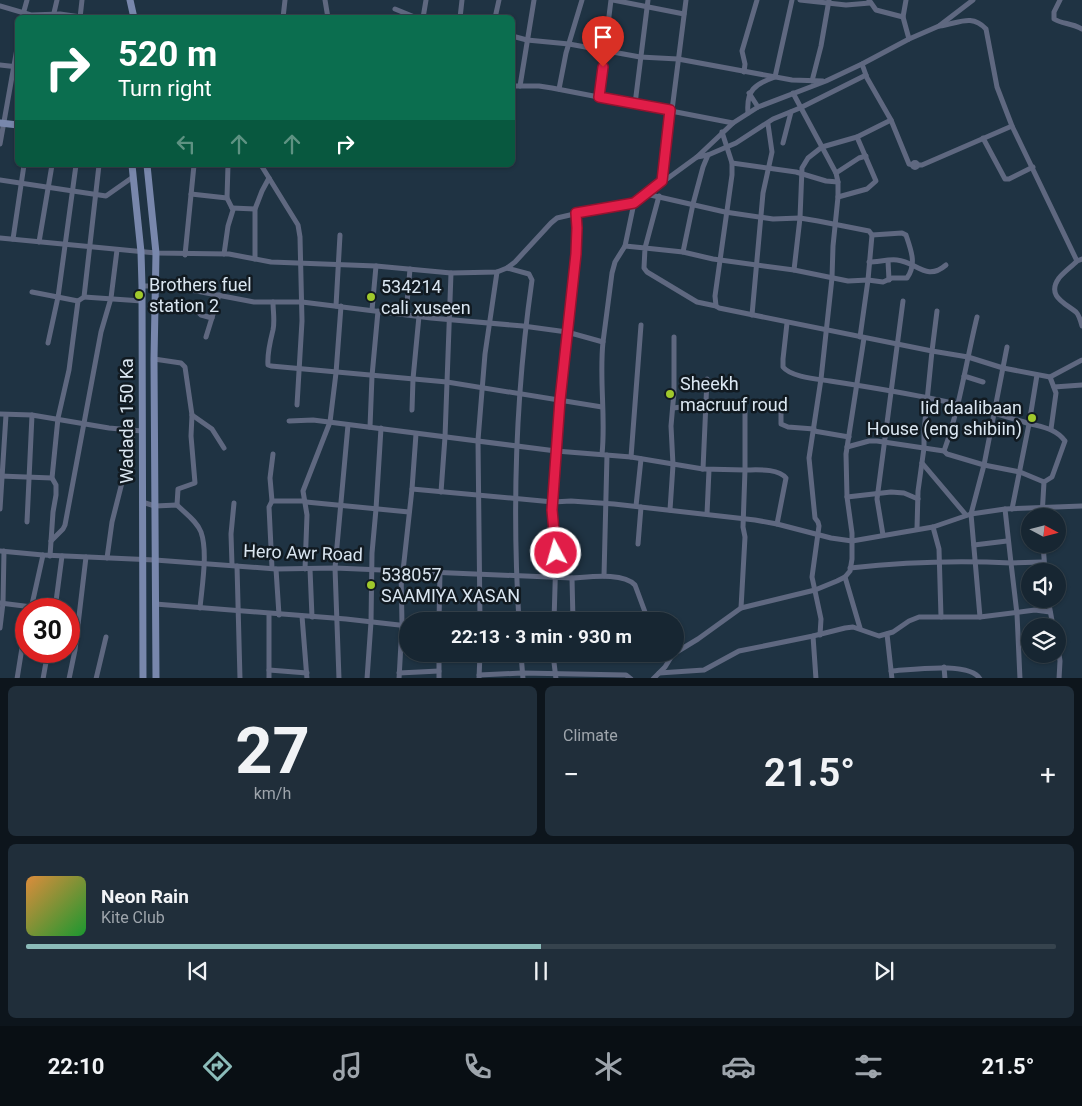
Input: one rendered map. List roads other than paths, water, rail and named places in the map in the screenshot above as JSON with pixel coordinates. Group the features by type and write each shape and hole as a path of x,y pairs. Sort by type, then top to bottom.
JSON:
{"street":[{"path":"22,15 27,0"},
{"path":"54,15 56,0"},
{"path":"80,15 82,0"},
{"path":"130,0 133,15"},
{"path":"283,15 285,0"},
{"path":"325,0 328,15"},
{"path":"424,15 426,0"},
{"path":"460,15 462,0"},
{"path":"496,15 499,0"},
{"path":"520,86 534,0"},
{"path":"559,89 568,44 579,15 582,0"},
{"path":"599,97 612,0 647,3 684,14"},
{"path":"662,181 686,0"},
{"path":"744,72 745,64 742,51 757,0"},
{"path":"775,77 792,0"},
{"path":"800,0 829,1 846,4 870,2 876,10 903,17"},
{"path":"906,0 903,17 909,39"},
{"path":"0,238 141,252 236,255 270,262 376,266 451,272 497,272 507,268 551,222 558,218 634,203 697,157 732,123 758,107 826,81 939,26 973,0"},
{"path":"1060,0 1054,12 1054,19 1082,29"},
{"path":"812,81 821,46 829,1"},
{"path":"635,104 647,3"},
{"path":"0,6 20,15"},
{"path":"395,9 410,15"},
{"path":"939,26 954,25 971,20 979,22 986,29 997,87 1012,126 1079,260 1058,279 1055,288 1057,296 1063,304 1077,313 1082,326"},
{"path":"515,37 640,57 678,59 792,80 826,81"},
{"path":"862,64 866,75 891,120 909,164 922,165 1012,126"},
{"path":"0,65 15,67 2,123 0,144"},
{"path":"697,157 736,143 773,119 800,108 866,75"},
{"path":"748,114 749,93 761,82 775,77"},
{"path":"515,86 539,86 559,89 732,123"},
{"path":"749,93 758,107"},
{"path":"793,93 836,174 838,182 832,278 821,380 809,458 815,518 818,522 812,577 821,619 820,635"},
{"path":"783,143 791,112"},
{"path":"794,270 800,218 802,168 808,158 822,147 857,137 891,120"},
{"path":"2,123 15,125"},
{"path":"752,315 763,193 772,152 768,124"},
{"path":"716,306 715,296 721,259 725,212 732,175 732,163 725,147 722,132"},
{"path":"838,197 867,189 875,183 876,179 857,137"},
{"path":"983,138 1005,179 1009,179 1033,167"},
{"path":"683,252 693,204 708,154"},
{"path":"836,174 859,158 866,156"},
{"path":"732,163 802,174 838,182"},
{"path":"13,239 24,167"},
{"path":"39,242 52,167"},
{"path":"48,343 58,297 76,167"},
{"path":"84,297 99,167"},
{"name":"Wadada 150 Ka","path":"132,167 141,252 142,286 143,678"},
{"name":"Wadada 150 Ka","path":"147,167 156,253 154,359 154,604 156,678"},
{"path":"185,254 194,167"},
{"path":"224,254 232,208 228,198 228,167"},
{"path":"263,167 298,224 302,302 297,405"},
{"path":"0,180 106,196 134,177"},
{"path":"255,259 255,209 269,178"},
{"path":"191,194 228,198"},
{"path":"646,194 725,212 761,217 800,218 836,224 869,231 872,235 857,385 847,447 847,497 852,541 850,568 845,577 815,590 741,608 684,647"},
{"path":"659,196 645,248 644,268 647,272 697,302 752,315 968,357 1002,368 1050,377 1082,360"},
{"path":"604,576 606,504 601,360 612,273 615,262 625,246 634,203"},
{"path":"232,208 255,209"},
{"path":"554,612 556,553 553,502 560,400 576,254 576,213"},
{"path":"625,246 683,252 848,281 868,280 875,282 892,278 907,278 911,272 912,252 906,235 902,233 872,235"},
{"path":"312,617 307,569 307,515 303,494 304,487 330,422 336,373 340,235"},
{"path":"51,541 63,530 65,525 101,332 111,298 117,250"},
{"path":"869,262 898,260 930,272 946,265"},
{"path":"888,261 889,280"},
{"path":"372,310 376,266"},
{"path":"507,268 531,276 532,280 526,327 518,445 516,576 518,612"},
{"path":"406,314 410,270"},
{"path":"442,492 446,437 451,272"},
{"path":"480,612 478,440 482,388 497,272"},
{"path":"142,286 170,286 254,302 302,302 419,316 490,322 567,332 603,342"},
{"path":"32,292 78,301 84,297 142,300"},
{"path":"206,337 219,295"},
{"path":"50,556 56,495 56,485 52,478 58,418 69,370 78,301"},
{"path":"883,535 877,499 903,301"},
{"path":"273,302 273,325 268,365 336,373 447,382 602,407"},
{"path":"191,305 201,315 212,318"},
{"path":"370,427 372,376 378,311"},
{"path":"917,529 924,431 937,311"},
{"path":"412,410 412,379 419,316"},
{"path":"944,451 959,405 977,317"},
{"path":"788,322 783,367 792,373 821,380 891,390 995,413 1029,424 1050,428 1065,441 1052,477 1044,482"},
{"path":"631,457 641,325"},
{"path":"670,510 673,465 674,337"},
{"path":"980,617 976,562 968,514 984,465 1007,347"},
{"path":"154,359 184,365 192,415 190,436 195,483 178,489 177,505"},
{"path":"1012,509 1037,375"},
{"path":"964,376 983,382"},
{"path":"1050,377 1056,393 1050,428"},
{"path":"703,469 707,379"},
{"path":"1054,387 1082,385"},
{"path":"781,402 781,424 788,427 848,437"},
{"path":"672,408 706,404"},
{"path":"741,608 744,537 745,410"},
{"path":"0,509 3,414 58,418 84,424 142,431"},
{"path":"27,522 32,415"},
{"path":"192,415 212,429 224,448"},
{"path":"289,421 313,420 416,434 631,457 710,470 775,472 784,475 786,478 777,524"},
{"path":"339,678 335,568 348,425"},
{"path":"367,678 371,622 371,569 381,428"},
{"path":"107,558 112,522 133,430"},
{"path":"404,612 402,570 412,489 416,434"},
{"path":"847,447 869,441 944,451 947,454 984,465 1020,472 1044,482"},
{"path":"273,454 270,478 272,501 269,507 279,615"},
{"path":"638,544 641,459"},
{"path":"922,463 968,514"},
{"path":"707,514 710,470"},
{"path":"1,476 52,478"},
{"path":"1042,507 1044,482"},
{"path":"412,489 553,502 571,501 606,504 743,518 852,541 933,527 968,514 1005,509 1082,506"},
{"path":"847,497 878,493 904,493 918,499"},
{"path":"272,501 306,502 409,512"},
{"path":"142,502 154,506 177,505 200,530 203,542 200,608"},
{"path":"234,504 231,534 239,611 240,678"},
{"path":"1005,509 1007,541 1017,614 1020,678"},
{"path":"933,527 939,549 941,617"},
{"path":"974,545 1007,541"},
{"path":"0,628 2,551"},
{"name":"Hero Awr Road","path":"2,551 50,556 154,560 274,568 402,570 572,578 604,576 632,581 636,584 645,612"},
{"path":"850,568 905,563 1044,562 1044,553"},
{"path":"34,598 43,555"},
{"path":"56,598 62,556"},
{"path":"80,606 86,557"},
{"path":"439,612 440,572"},
{"path":"845,577 860,628"},
{"path":"572,578 573,612"},
{"path":"1,603 15,605"},
{"path":"154,604 399,625"},
{"path":"1049,608 1051,618"},
{"path":"659,673 704,670 739,651 820,635 845,628 860,628 875,636 887,634 919,617 980,617 1017,614 1034,610 1050,612"},
{"path":"269,614 269,678"},
{"path":"269,670 307,676 302,616"},
{"path":"887,634 892,678"},
{"path":"813,636 816,678"},
{"path":"96,678 106,637"},
{"path":"400,662 399,676 439,671"},
{"path":"439,662 439,678"},
{"path":"480,662 479,677 599,677 626,675 631,678"},
{"path":"521,662 522,676"},
{"path":"554,662 555,676"},
{"path":"653,678 667,662"},
{"path":"17,678 19,663"},
{"path":"43,678 46,663"},
{"path":"69,678 71,663"},
{"path":"1059,678 1060,663"},
{"path":"891,671 944,667 974,672 980,678"},
{"path":"944,667 945,678"}],"place":[{"name":"Brothers fuel station 2","path":"139,295"},
{"name":"534214 cali xuseen","path":"371,297"},
{"name":"Sheekh macruuf roud","path":"670,394"},
{"name":"Iid daalibaan House (eng shibiin)","path":"1032,418"},
{"name":"538057 SAAMIYA XASAN","path":"371,585"}]}
